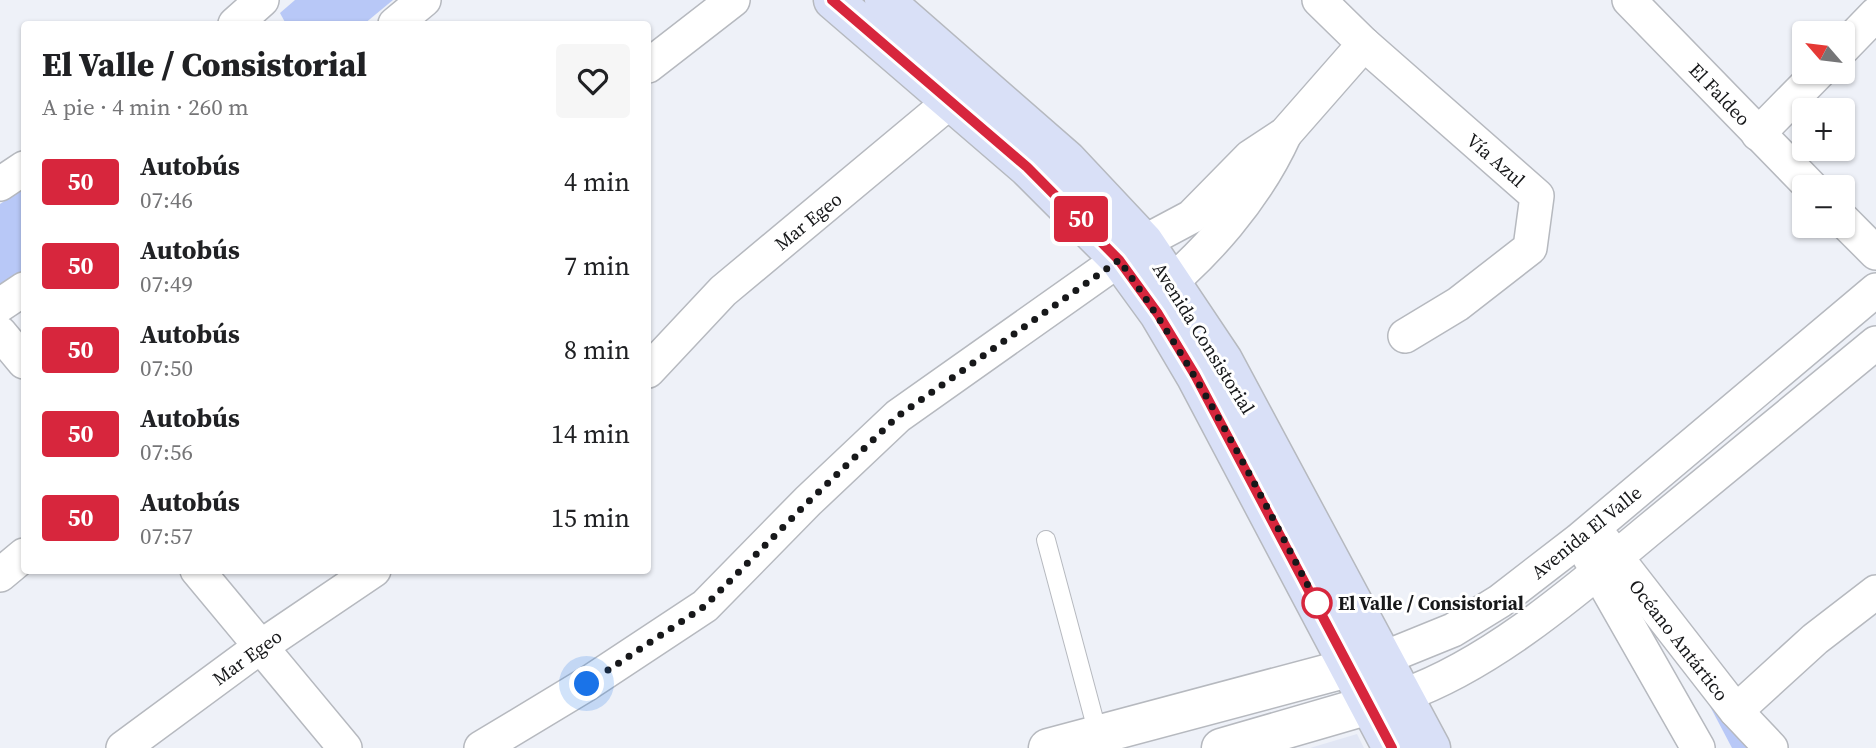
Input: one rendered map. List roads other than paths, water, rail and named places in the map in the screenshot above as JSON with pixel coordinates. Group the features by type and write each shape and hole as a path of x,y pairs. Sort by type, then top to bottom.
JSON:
{"main road":[{"name":"Avenida Consistorial","path":"832,0 1067,160 1161,291 1223,360 1368,663 1388,700 1431,748"},
{"name":"Avenida Consistorial","path":"884,0 965,90"},
{"name":"Avenida Consistorial","path":"1388,700 1392,748"}],"street":[{"path":"399,21 424,0"},
{"path":"651,64 733,0"},
{"name":"Vía Azul","path":"1319,0 1364,44 1537,196 1530,248 1458,304 1405,335"},
{"name":"El Faldeo","path":"1630,0 1799,175"},
{"path":"1855,36 1876,14"},
{"path":"481,748 587,684 705,606 898,416 1132,251 1191,217 1251,156 1285,134 1364,44"},
{"path":"1758,134 1807,84"},
{"name":"Mar Egeo","path":"651,367 723,291 965,90"},
{"path":"1161,291 1192,265 1268,171 1285,134"},
{"path":"0,184 21,170"},
{"path":"1855,231 1876,253"},
{"name":"Avenida El Valle","path":"1048,748 1368,663 1453,630 1488,608 1586,533 1876,290"},
{"path":"0,305 21,291"},
{"path":"0,333 21,358"},
{"name":"Avenida El Valle","path":"1221,748 1300,736 1421,689 1509,640 1607,565 1876,343"},
{"name":"Océano Antártico","path":"1586,533 1607,565 1698,748"},
{"path":"0,575 21,558"},
{"name":"Océano Antártico","path":"1607,565 1770,748"},
{"path":"200,574 345,748"},
{"name":"Mar Egeo","path":"123,748 260,647 368,574"},
{"path":"1736,711 1815,639 1876,592"}],"lane":[{"path":"1046,540 1098,734"}],"place":[{"name":"El Valle / Consistorial","path":"1317,603"}]}
